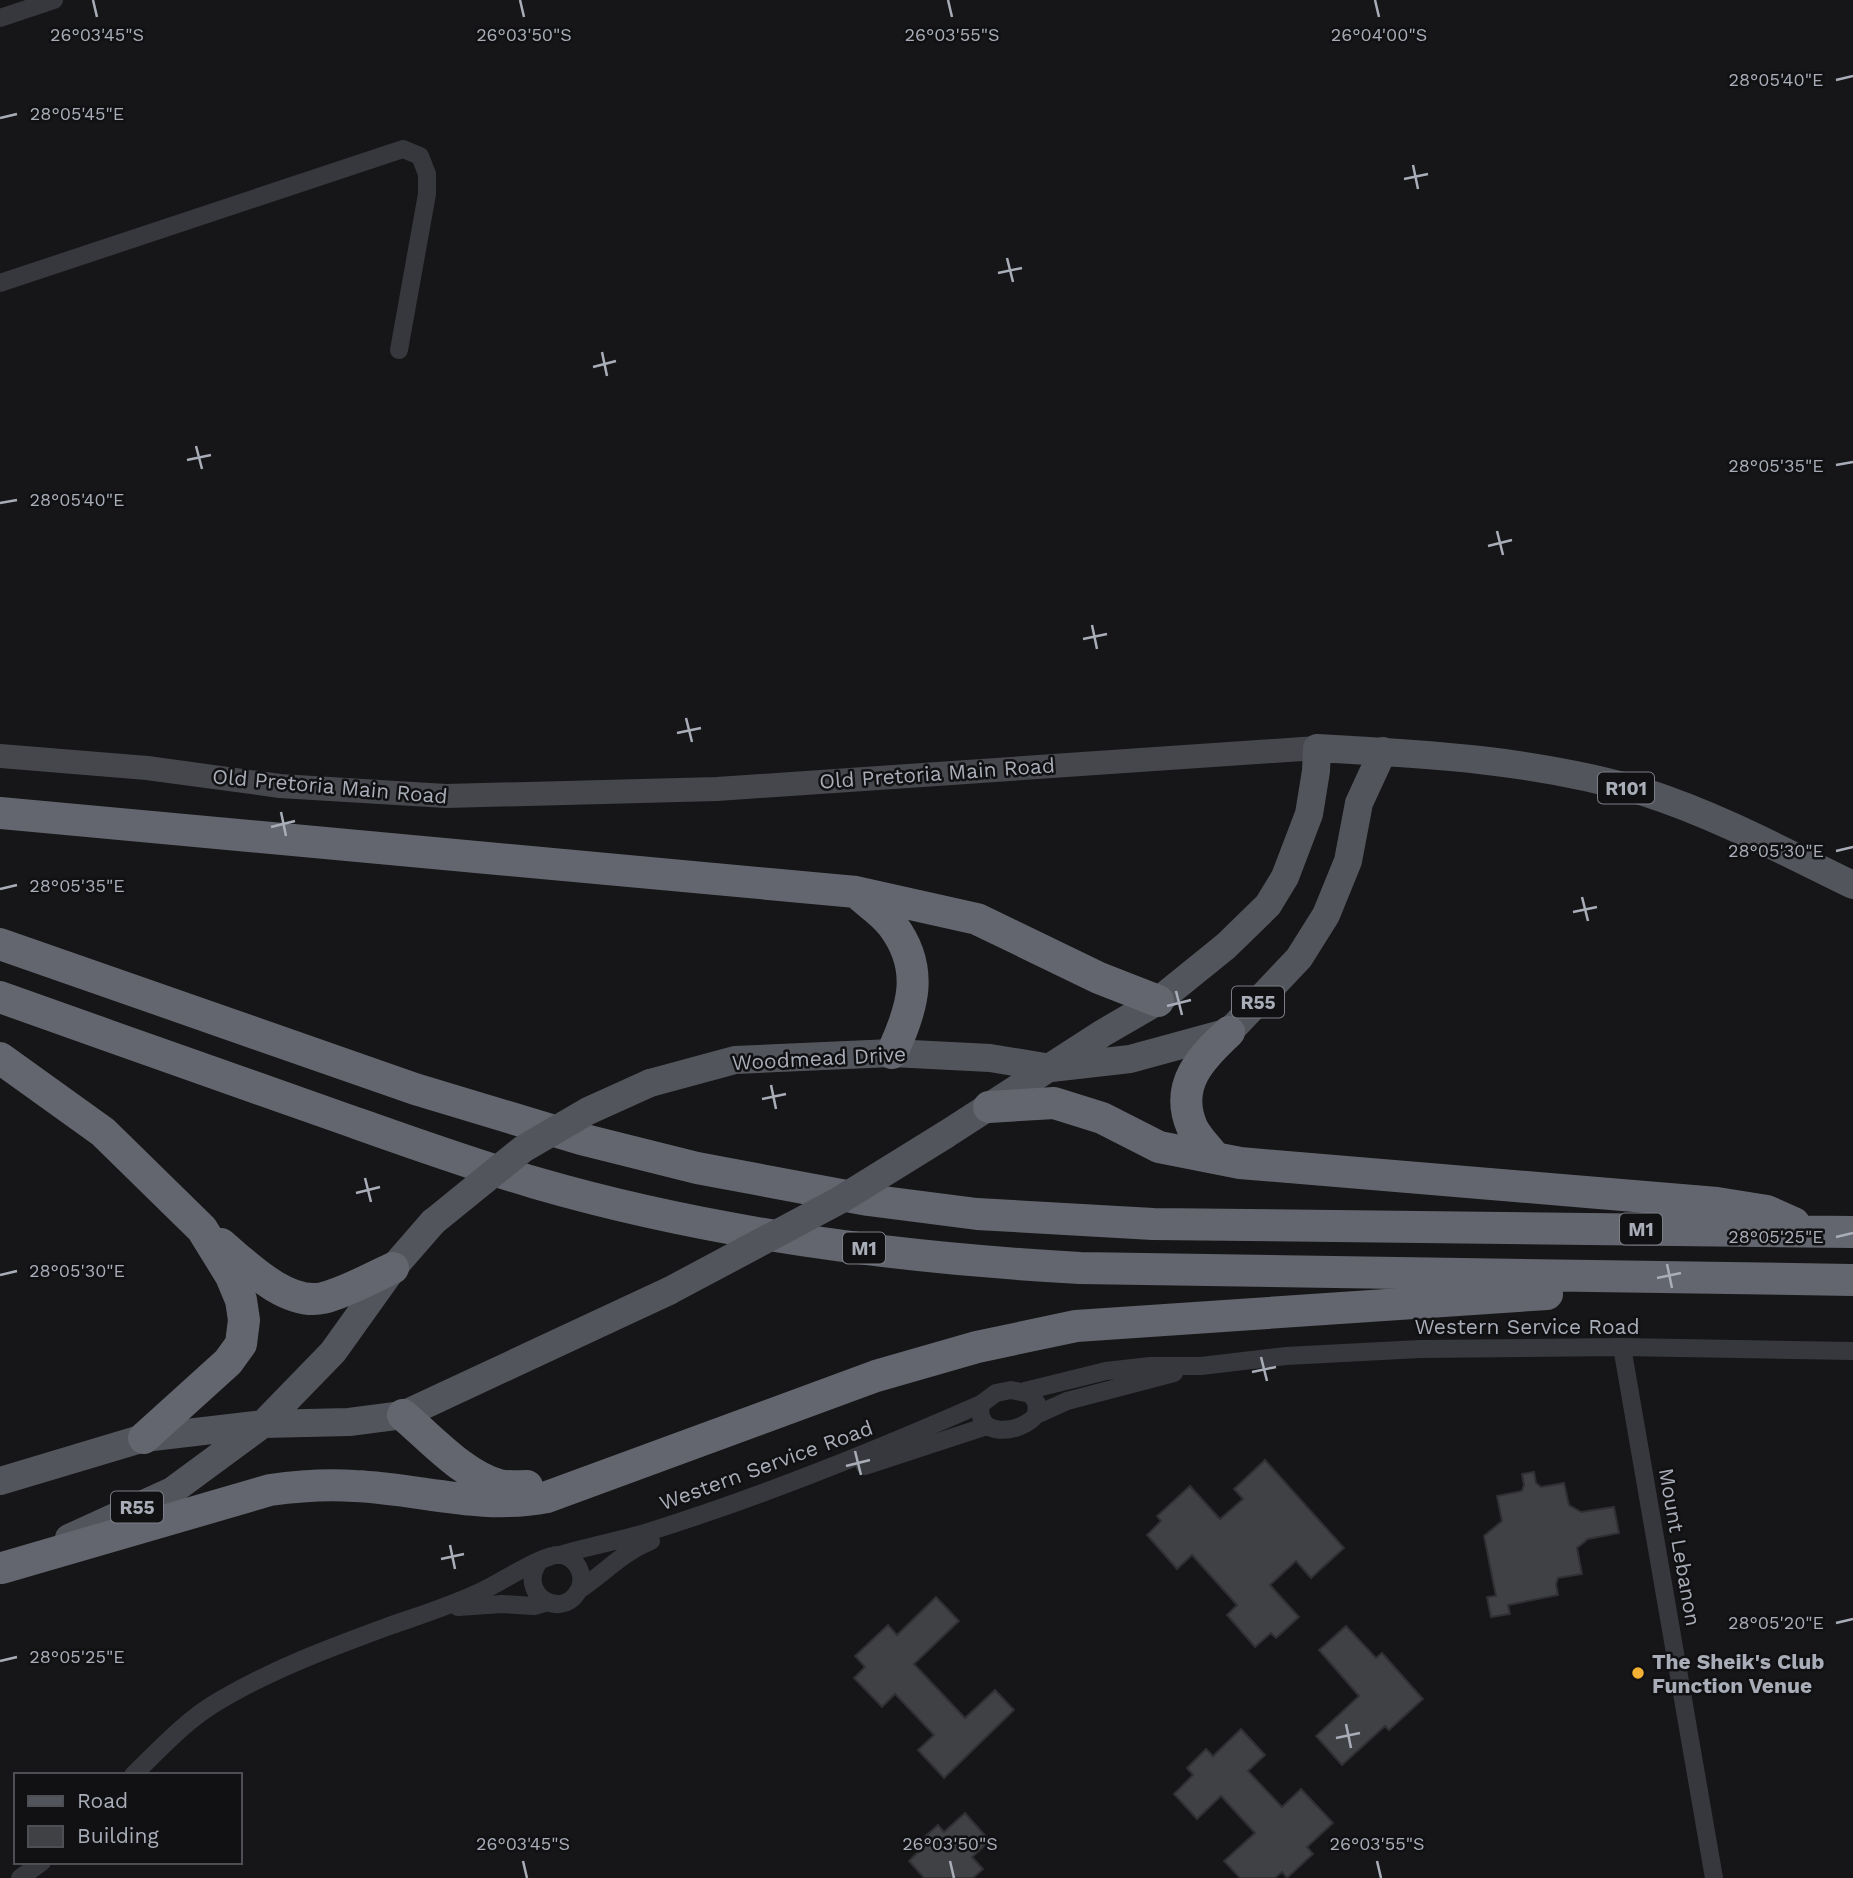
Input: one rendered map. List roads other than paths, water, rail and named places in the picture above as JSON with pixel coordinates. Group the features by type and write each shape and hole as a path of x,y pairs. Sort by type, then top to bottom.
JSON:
{"highway":[{"path":"0,813 856,892 976,919 1099,978 1158,1001"},
{"path":"856,892 892,924 906,948 912,968 913,994 907,1021 892,1053"},
{"name":"M1","path":"0,944 415,1089 581,1139 697,1168 868,1200 989,1215 1153,1224 1853,1232"},
{"name":"M1","path":"0,997 312,1108 537,1183 682,1218 779,1236 979,1262 1080,1268 1853,1280"},
{"path":"1215,1158 1192,1128 1185,1101 1195,1069 1202,1058 1229,1032"},
{"path":"0,1058 103,1132 202,1229 269,1282 294,1296 325,1297 393,1268"},
{"path":"989,1107 1054,1103 1102,1118 1159,1147 1215,1158 1255,1164 1717,1203 1767,1211 1811,1232"},
{"path":"144,1438 228,1362 241,1344 241,1300 231,1276 202,1229"},
{"path":"1,1569 270,1490 308,1486 356,1486 476,1502 530,1500 565,1492 876,1376 977,1346 1076,1326 1552,1294 1718,1288 1764,1279"},
{"path":"403,1415 468,1470 502,1486 536,1486 611,1474"}],"main road":[{"name":"Old Pretoria Main Road","path":"0,756 147,768 280,786 446,796 716,789 1317,748 1383,751 1496,761 1592,778 1646,793 1754,838 1853,885"},
{"name":"Woodmead Drive","path":"0,1481 144,1438 263,1424 349,1422 403,1415 669,1291 840,1200 1158,1001 1226,946 1268,905 1285,877 1309,814 1317,748"},
{"name":"R55","path":"1229,1032 1299,958 1326,915 1348,861 1359,803 1383,751"},
{"name":"Woodmead Drive","path":"1,1569 172,1491 263,1424 333,1352 393,1268 433,1222 523,1149 588,1111 649,1083 735,1060 892,1053 990,1058 1051,1068 1130,1059 1229,1032"}],"street":[{"path":"0,18 54,0"},
{"path":"0,283 403,149 420,156 427,174 427,194 399,350"},
{"name":"Western Service Road","path":"1025,1391 1106,1371 1150,1366 1202,1366 1286,1356 1420,1349 1622,1347 1853,1351"},
{"name":"Mount Lebanon","path":"1622,1347 1714,1878"},
{"name":"Western Service Road","path":"1036,1415 1067,1401 1202,1366"},
{"path":"1025,1391 1031,1394 1037,1404 1036,1415 1017,1428 1000,1430 987,1426 981,1420 981,1404 996,1393 1025,1391"},
{"name":"Western Service Road","path":"560,1555 628,1538 700,1515 861,1457 981,1404"},
{"name":"Western Service Road","path":"579,1590 634,1548 844,1473 987,1426"},
{"path":"135,1773 191,1720 252,1683 333,1647 487,1589 548,1556 560,1555 572,1560 580,1570 579,1590 565,1602 534,1605 489,1604 436,1609"},
{"path":"538,1563 532,1576 533,1586 540,1597 548,1602"},
{"path":"20,1878 39,1864"}],"place":[{"name":"The Sheik's Club Function Venue","path":"1638,1673"}]}
